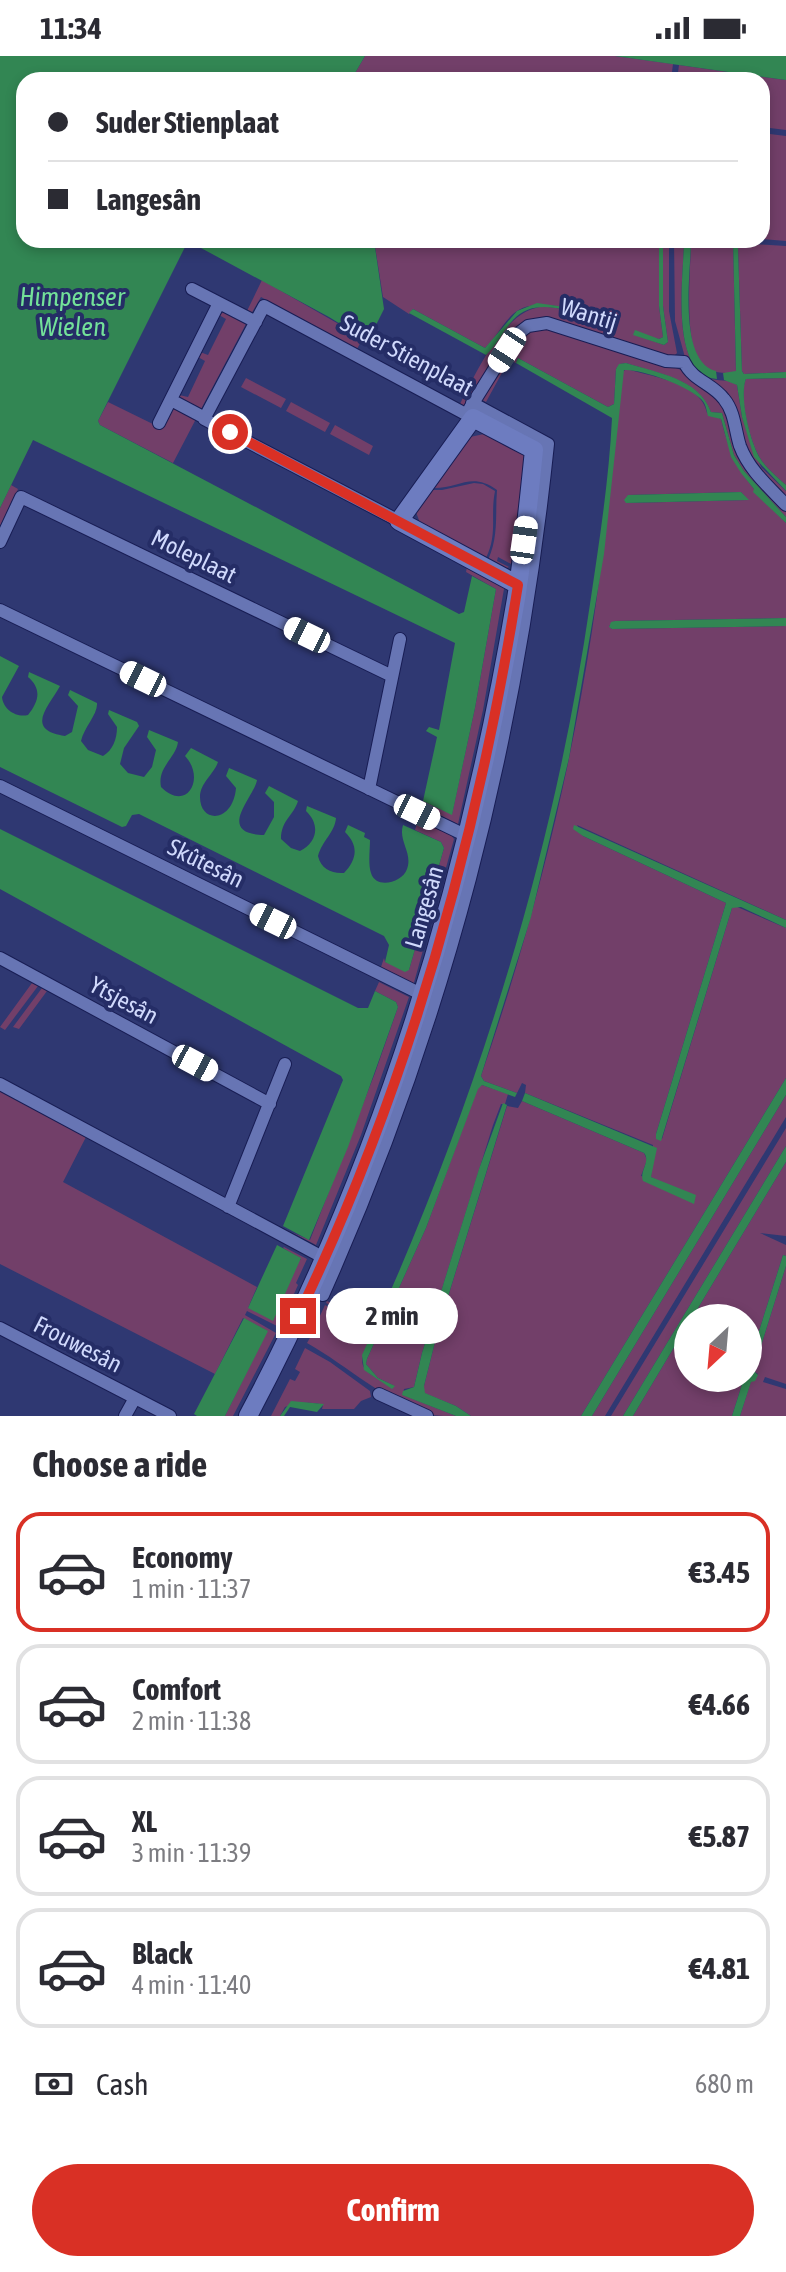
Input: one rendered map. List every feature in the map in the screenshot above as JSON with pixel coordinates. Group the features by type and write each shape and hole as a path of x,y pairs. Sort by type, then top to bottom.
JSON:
{"street":[{"path":"192,289 256,322 205,418"},
{"path":"159,423 219,303"},
{"name":"Suder Stienplaat","path":"256,322 264,306 470,412 399,521"},
{"name":"Wantij","path":"470,412 515,336 537,323 568,328 666,361 684,362 697,380 724,399 731,410 740,446 748,463 786,505"},
{"path":"171,400 524,588"},
{"name":"Langesân","path":"248,1416 330,1261 429,998 474,840 498,703 524,588 534,450 470,412"},
{"name":"Moleplaat","path":"0,542 21,497 392,676"},
{"path":"0,610 474,840"},
{"path":"369,789 400,639"},
{"name":"Skûtesân","path":"0,786 429,998"},
{"name":"Ytsjesân","path":"0,958 270,1104"},
{"path":"228,1207 285,1064"},
{"path":"0,1084 330,1261"},
{"name":"Langesân","path":"323,1295 330,1261"},
{"name":"Frouwesân","path":"0,1328 170,1416"},
{"path":"379,1394 427,1416"},
{"name":"Frouwesân","path":"125,1416 135,1398"}],"shaded area":[{"path":"365,56 615,56 673,64 672,72 356,72"},
{"path":"679,65 729,72 678,72"},
{"path":"770,78 786,80 786,130 770,128"},
{"path":"770,134 786,136 786,241 770,240"},
{"path":"786,246 786,372 744,374 738,248"},
{"path":"375,248 659,248 659,306 663,337 633,334 664,345 668,342 663,306 663,248 669,248 669,311 677,353 673,357 527,324 465,406 460,404 484,359 506,328 519,316 533,309 548,307 615,324 563,307 536,305 513,314 485,348 413,309 409,314 383,297"},
{"path":"674,248 684,248 682,315 688,353 696,368 708,378 737,385 742,417 761,467 786,491 786,501 750,461 734,412 686,361 675,321"},
{"path":"691,248 733,248 736,372 710,370 696,356 690,325"},
{"path":"262,280 363,338 357,349 261,297 251,314 247,311"},
{"path":"224,312 247,322 200,411 182,401 179,395 188,397 205,361 198,357 200,352 208,355 226,319 219,315"},
{"path":"538,326 666,364 681,370 719,397 734,435 786,508 786,517 744,471 734,455 722,413 711,412 697,392 664,374 620,364 616,369 614,404 608,407 518,358 516,363 509,360 486,402 479,398 518,337"},
{"path":"627,369 662,379 696,395 707,413 721,419 731,452 745,477 786,523 786,618 615,621 609,626 612,629 786,626 786,920 577,825 583,836 726,903 656,1134 662,1139 735,906 786,928 786,1078 581,1416 471,1416 424,1393 424,1386 439,1326 507,1106 518,1108 522,1101 644,1153 647,1160 641,1176 657,1180 651,1177 653,1145 525,1093 526,1085 522,1083 517,1093 484,1081 481,1076 532,912 572,744 597,599 622,372","holes":["741,492 748,500 627,503 628,495"]},
{"path":"246,378 286,399 281,408 241,387"},
{"path":"786,378 786,485 765,465 756,451 743,396 746,379"},
{"path":"108,402 161,428 174,408 197,417 173,463 100,425 98,421"},
{"path":"291,402 330,423 325,432 286,411"},
{"path":"335,425 373,446 369,455 330,434"},
{"path":"484,434 525,453 513,565 498,557 497,561 509,567 505,569 488,560 495,534 497,490 488,484 472,481 432,488 470,437"},
{"path":"474,483 495,491 492,540 486,558 420,523 416,512 432,490"},
{"path":"11,485 18,489 0,526 0,508"},
{"path":"467,567 494,583 505,583 483,710 458,824 422,806 423,801 452,814 475,708 496,589 466,572"},
{"path":"418,820 441,831 447,830 454,839 413,986 380,970 384,958 385,962 409,970 444,848 441,842 415,830"},
{"path":"379,982 409,997 361,1135 316,1245 291,1232 310,1240 375,1073 398,1007 396,1002 375,991"},
{"path":"32,983 38,986 5,1030 0,1027"},
{"path":"42,988 47,991 19,1029 13,1027"},
{"path":"482,1085 508,1094 493,1125 414,1387 404,1389 403,1395 456,1416 431,1415 382,1393 307,1343 317,1333 313,1331 325,1305 335,1311 337,1308 327,1301 377,1324 362,1363 371,1374 381,1380 395,1386 378,1378 366,1364 367,1359 426,1228 478,1087"},
{"path":"0,1091 86,1137 63,1182 257,1287 248,1308 301,1259 284,1247 307,1259 279,1327 247,1311 245,1315 276,1333 233,1416 225,1416 267,1331 243,1318 215,1374 0,1264"},
{"path":"786,1095 786,1117 605,1416 592,1416"},
{"path":"786,1128 786,1146 691,1304 679,1304"},
{"path":"786,1162 786,1236 760,1233 786,1245 786,1256 783,1255 762,1322 762,1304 700,1304"},
{"path":"786,1266 786,1384 765,1377 763,1382 786,1389 786,1416 740,1416 748,1392 762,1392 762,1343"},
{"path":"674,1312 674,1332 623,1416 611,1416"},
{"path":"674,1347 674,1392 740,1392 732,1416 633,1416"},
{"path":"305,1348 370,1391 371,1397 361,1401 354,1409 322,1409 323,1405 304,1403 285,1407 280,1416 271,1416 290,1379 295,1381 300,1372 295,1369"}],"water":[{"name":"Himpenser Wielen","path":"0,56 365,56 356,72 16,72 16,248 184,248 98,421 100,425 459,614 464,612 472,576 496,589 452,815 423,801 437,737 426,731 429,727 439,730 455,643 33,440 0,508"},
{"path":"615,56 786,56 786,80 770,78 770,72 729,72"},
{"name":"Himpenser Wielen","path":"201,248 375,248 384,309 368,341"},
{"path":"659,248 663,248 663,306 668,342 664,345 633,335 635,330 659,339 663,337 659,306"},
{"path":"684,248 691,248 691,333 696,351 704,364 716,371 717,379 702,373 691,361 685,342"},
{"path":"733,248 738,248 742,371 744,374 786,372 786,378 746,379 744,396 756,451 765,465 786,485 786,491 754,457 742,417 737,385 724,380 723,373 736,371"},
{"path":"537,303 565,307 616,324 614,328 562,309 536,308 513,320 486,355 409,313 413,309 485,348 517,311"},
{"path":"518,358 608,407 614,404 619,364 651,370 687,384 697,391 711,412 722,413 734,455 744,471 786,517 786,523 753,492 754,489 731,457 721,419 708,416 701,399 664,379 624,370 604,554 569,758 531,917 481,1076 484,1081 517,1093 515,1097 482,1085 478,1089 426,1228 367,1359 366,1364 378,1378 395,1386 392,1389 364,1370 362,1355 439,1174 503,988 530,893 574,701 609,465 612,418 516,363"},
{"path":"741,492 749,500 626,503 624,500 628,495"},
{"path":"786,618 786,626 609,627 615,621"},
{"path":"0,656 19,666 2,697 8,709 15,714 28,715 37,700 37,691 28,677 29,672 60,686 43,716 42,723 52,733 65,736 72,732 78,706 68,695 70,690 97,703 81,741 88,750 103,756 114,744 117,727 108,714 109,710 137,722 139,726 124,748 120,764 128,773 144,777 152,767 156,750 147,737 149,730 178,742 160,780 161,787 170,794 179,796 191,790 194,774 185,756 191,748 218,762 200,797 201,806 211,815 223,813 234,800 236,788 226,776 229,768 257,780 239,821 249,833 264,835 274,817 274,802 265,793 269,786 298,801 282,832 281,839 291,848 300,851 314,838 314,821 306,811 307,806 336,818 318,856 324,867 335,873 344,873 354,858 353,842 345,832 348,825 365,833 364,837 370,840 371,873 384,883 400,878 407,869 403,825 441,842 444,848 409,970 405,972 385,962 389,945 384,936 139,814 132,815 126,826 122,827 0,767"},
{"path":"574,825 786,920 786,928 741,907 732,908 661,1141 656,1139 656,1134 726,903 583,836 573,829"},
{"path":"0,829 358,1008 368,1008 375,991 396,1002 398,1007 348,1147 309,1240 283,1226 343,1080 341,1076 0,889"},
{"path":"786,1078 786,1095 592,1416 581,1416"},
{"path":"525,1093 657,1148 651,1177 696,1195 694,1204 643,1181 644,1153 522,1101"},
{"path":"503,1103 507,1105 439,1326 424,1386 425,1393 471,1416 456,1416 402,1395 403,1391 414,1387 479,1169"},
{"path":"786,1146 786,1162 700,1304 691,1304"},
{"path":"277,1245 301,1258 273,1321 248,1308"},
{"path":"783,1255 786,1256 786,1266 762,1343 762,1322"},
{"path":"244,1318 268,1331 225,1416 197,1416 194,1414"},
{"path":"674,1332 674,1347 633,1416 623,1416"},
{"path":"740,1392 748,1392 740,1416 732,1416"},
{"path":"291,1401 324,1404 317,1412 290,1407 284,1416 280,1416"}],"route":[{"path":"230,432 518,585 480,790 439,944 377,1131 298,1316"}]}
